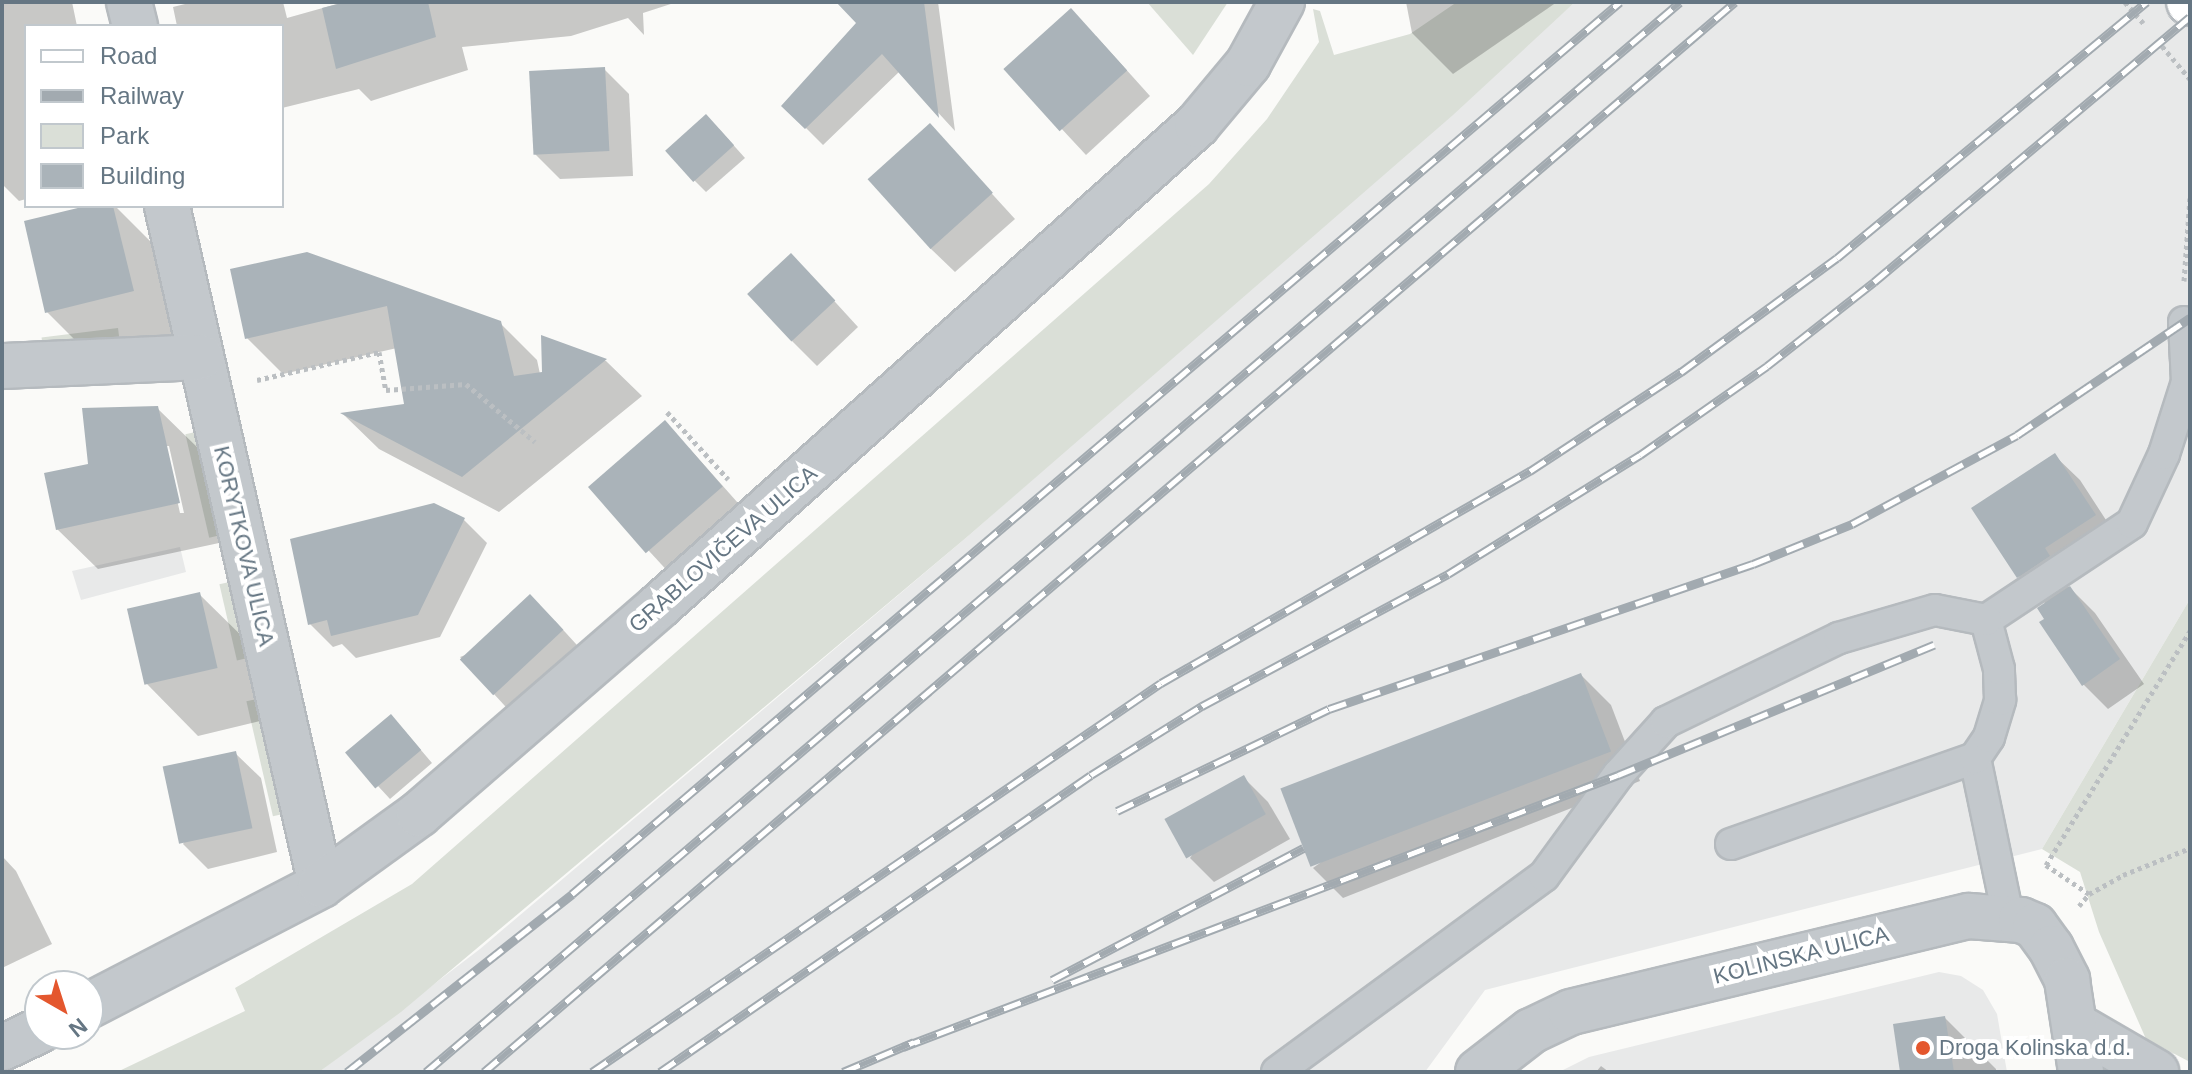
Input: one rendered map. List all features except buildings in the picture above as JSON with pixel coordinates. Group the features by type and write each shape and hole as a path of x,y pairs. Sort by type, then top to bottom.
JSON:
{"street":[{"path":"129,2 134,24"},
{"name":"GRABLOVIČEVA ULICA","path":"104,998 321,885 419,814 624,637 1142,176 1239,75 1282,2"},
{"name":"KORYTKOVA ULICA","path":"167,208 321,885"},
{"path":"2,366 205,374"},
{"name":"KOLINSKA ULICA","path":"1478,1072 1531,1031 1596,1005 1969,916 2008,916"},
{"path":"2008,916 2035,926 2059,960 2075,1025 2081,1072"},
{"path":"2075,1025 2156,1072"},
{"path":"2,1048 24,1038"}],"lane":[{"path":"1277,1072 1544,876 1618,775 1666,722 1839,638 1935,610 1986,620 2132,523 2164,454 2187,382 2184,322"},
{"path":"1731,844 1975,758 1989,737 2000,700 1999,669 1986,620"},
{"path":"1975,758 2008,916"}],"path":[{"path":"2184,322 2190,198"},
{"path":"205,374 379,352 386,390 466,384 535,442"},
{"path":"667,412 739,491"},
{"path":"2089,894 2046,865 2190,631"},
{"path":"2081,903 2089,894 2190,848"}],"shaded area":[{"path":"1575,2 2190,2 2190,599 2042,849 1485,990 1425,1072 319,1072 480,949 967,537"},
{"path":"180,547 186,572 81,600 72,571"},
{"path":"1939,972 1961,976 1983,990 1997,1014 2007,1072 1559,1072 1589,1057"}],"green space":[{"path":"1147,2 1228,2 1193,55"},
{"path":"1457,2 1575,2 1453,115 967,537 401,1012 319,1072 117,1072 245,1011 235,988 412,884 1209,184 1267,119 1319,42 1313,9 1320,11 1334,55 1410,34"},
{"path":"118,328 120,344 44,353 42,337"},
{"path":"200,431 224,534 209,538 185,434"},
{"path":"234,581 252,657 237,660 219,584"},
{"path":"2190,599 2190,1062 2146,1039 2099,932 2080,872 2042,849"},
{"path":"261,698 288,813 273,816 246,701"}],"railway":[{"path":"347,1072 572,894 1620,2"},
{"path":"426,1072 1680,2"},
{"path":"484,1072 1735,2"},
{"path":"592,1072 1161,683 1530,471 1681,372 1837,258 2147,2"},
{"path":"660,1072 1091,775 1202,706 1448,574 1640,455 1767,366 1874,282 2190,17"},
{"path":"1117,811 1329,709 1753,564 1852,524 2017,435 2190,318"},
{"path":"903,1047 1618,775 1934,645"},
{"path":"1052,980 1303,848"},
{"path":"843,1072 914,1042"}],"place":[{"name":"Droga Kolinska d.d.","path":"1923,1048"}]}
